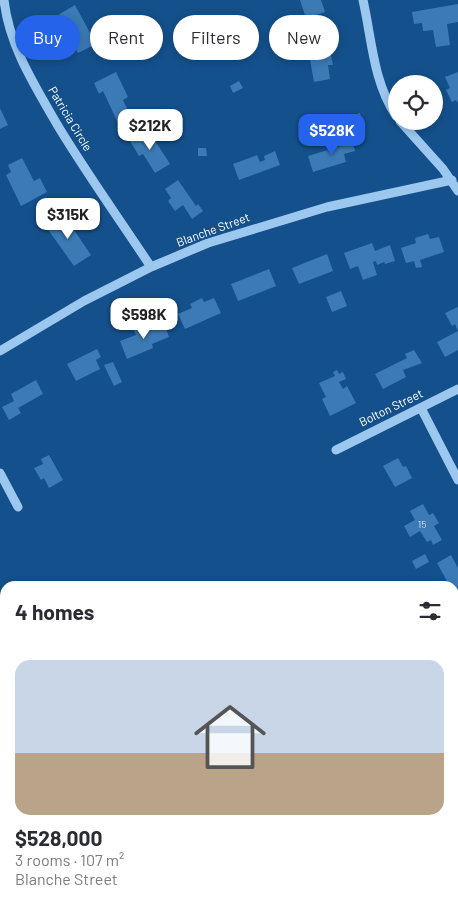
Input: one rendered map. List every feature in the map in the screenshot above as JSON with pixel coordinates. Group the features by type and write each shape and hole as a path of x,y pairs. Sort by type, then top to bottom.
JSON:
{"street":[{"name":"Patricia Circle","path":"4,0 6,20 28,74 69,144 151,267"},
{"path":"363,0 377,76 388,102"},
{"path":"408,130 452,180 458,191"},
{"name":"Blanche Street","path":"0,351 84,301 151,267 208,243 318,210 452,180"},
{"name":"Bolton Street","path":"336,450 458,389"},
{"path":"421,408 458,480"},
{"path":"0,473 18,507"}],"building":[{"path":"300,0 321,0 325,12 316,15 305,15"},
{"path":"458,4 458,22 447,24 450,45 436,47 433,30 423,31 422,23 414,24 412,12"},
{"path":"75,5 90,33 90,47 80,52 80,15 58,15"},
{"path":"310,60 332,60 333,65 328,65 330,79 314,82"},
{"path":"116,72 128,97 123,100 131,117 118,123 103,91 99,94 94,83"},
{"path":"458,72 458,103 456,100 452,102 446,90 450,88 445,77"},
{"path":"239,81 243,88 233,93 230,86"},
{"path":"0,108 8,125 0,129"},
{"path":"360,113 363,124 348,129 345,118"},
{"path":"148,130 170,164 155,173 143,154 139,156 130,141"},
{"path":"351,136 355,151 344,154 346,162 313,172 308,156 341,146 340,140"},
{"path":"198,148 206,148 207,156 198,156"},
{"path":"275,151 280,165 239,180 233,164 257,155 260,162 265,160 264,156"},
{"path":"22,158 34,181 40,178 47,192 21,206 6,175 11,172 8,165"},
{"path":"178,180 196,206 198,204 203,211 192,219 183,205 175,211 168,201 171,198 165,189"},
{"path":"59,213 72,232 74,230 91,255 74,266 44,224"},
{"path":"428,234 430,239 439,237 444,252 420,260 422,267 416,268 414,261 406,263 401,248 416,243 415,238"},
{"path":"372,243 375,251 390,245 395,261 377,265 376,261 373,262 377,275 363,280 358,266 350,269 344,253"},
{"path":"327,254 333,271 299,284 292,268"},
{"path":"269,269 276,286 238,301 231,284"},
{"path":"341,291 347,306 332,312 326,297"},
{"path":"202,298 204,302 214,298 221,313 185,329 178,314 192,308 190,304"},
{"path":"458,307 458,331 455,324 452,326 445,313"},
{"path":"164,323 169,337 152,344 153,348 127,359 120,341 136,335 134,330 144,326 146,331"},
{"path":"458,331 458,350 445,357 437,342"},
{"path":"97,349 101,357 96,360 100,369 76,381 67,364"},
{"path":"414,350 422,363 403,370 406,377 383,389 375,374 407,358 405,354"},
{"path":"113,362 122,382 114,386 104,365"},
{"path":"337,370 339,374 343,372 346,379 339,382 343,389 347,386 356,403 330,416 322,399 326,397 319,383 335,376 333,372"},
{"path":"36,380 43,394 18,408 21,413 9,420 2,407 14,401 11,394"},
{"path":"49,455 63,480 49,488 44,478 41,480 34,468 43,464 41,459"},
{"path":"398,458 403,467 406,466 412,478 395,487 383,466"},
{"path":"423,504 429,515 433,513 439,523 434,526 442,540 433,545 431,540 427,542 420,531 410,537 404,526 415,520 410,511"},
{"path":"425,554 429,562 416,569 412,561"},
{"path":"451,555 458,568 458,581 447,581 437,563"}]}
